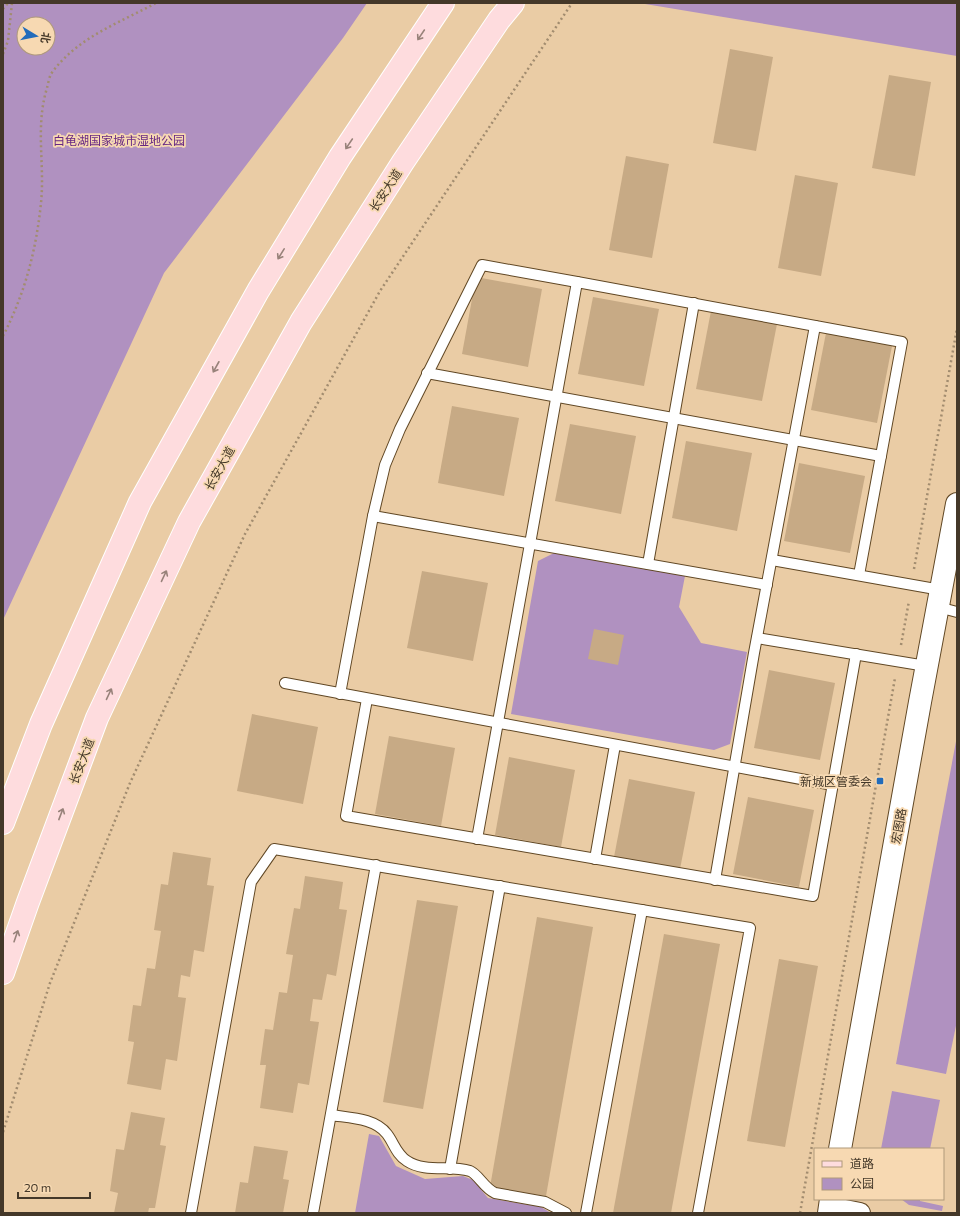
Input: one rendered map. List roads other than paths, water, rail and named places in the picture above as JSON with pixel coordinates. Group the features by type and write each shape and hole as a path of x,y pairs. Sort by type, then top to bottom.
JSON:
{"main road":[{"path":"3,823 41,724 140,502 258,291 340,158 443,3"},
{"name":"长安大道","path":"3,973 97,718 189,522 301,322 403,162 499,20 513,3"}],"street":[{"name":"宏图路","path":"840,1148 926,666 945,603 957,504"},
{"path":"830,1206 860,1213"}],"lane":[{"path":"340,694 385,466 400,429 482,264 902,342 859,575"},
{"path":"477,839 578,282"},
{"path":"648,564 694,303"},
{"path":"714,880 757,638 816,326"},
{"path":"427,373 881,456"},
{"path":"374,516 767,585"},
{"path":"772,560 912,584 945,603"},
{"path":"757,638 926,666"},
{"path":"367,699 346,816 813,896 856,654"},
{"path":"285,684 833,785"},
{"path":"595,859 615,745"},
{"path":"191,1213 251,882 274,849 750,928 698,1213"},
{"path":"313,1213 376,865"},
{"path":"450,1169 500,886"},
{"path":"586,1213 642,910"},
{"path":"331,1114 380,1125 388,1135 395,1150 407,1161 438,1169 471,1172 488,1190 495,1193 545,1202 566,1213"}],"place":[{"name":"新城区管委会","path":"880,781"}],"park label":[{"name":"白龟湖国家城市湿地公园","path":"119,140"}]}
